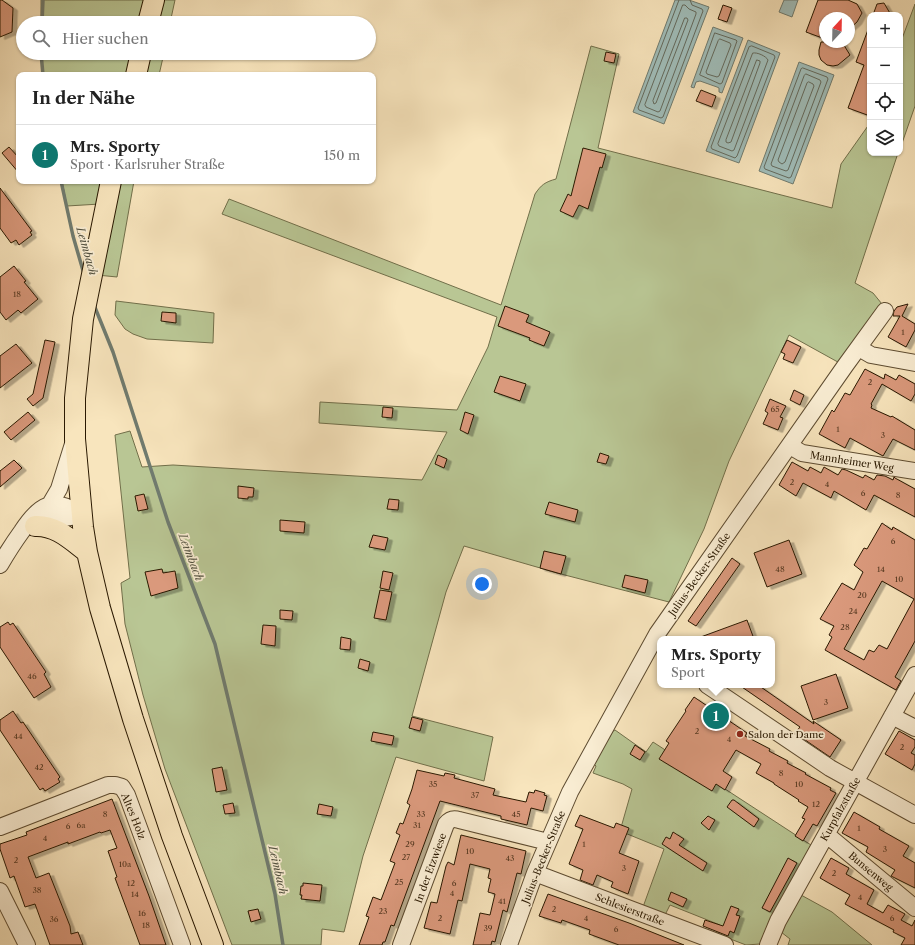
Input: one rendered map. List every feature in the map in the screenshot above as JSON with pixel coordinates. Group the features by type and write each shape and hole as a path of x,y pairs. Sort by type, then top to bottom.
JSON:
{"main road":[{"path":"150,16 154,0"},
{"path":"137,72 139,60"},
{"path":"110,184 98,241 79,347 75,398 74,439 82,515 87,552 100,608 133,718 172,836 213,945"},
{"path":"35,526 43,526 55,530 87,552"}],"street":[{"name":"Julius-Becker-Straße","path":"658,636 659,631 885,311"},
{"path":"859,348 871,355 915,363"},
{"path":"49,506 61,484 74,439"},
{"name":"Mannheimer Weg","path":"790,446 802,452 915,471"},
{"path":"0,565 30,517 38,510 49,506 61,505 71,508 82,515"},
{"path":"18,536 35,526 52,520 82,515"},
{"name":"Julius-Becker-Straße","path":"509,945 535,873 575,781 655,650"},
{"name":"Kurpfalzstraße","path":"768,945 778,921 915,675"},
{"path":"711,688 830,768 915,815"},
{"path":"892,716 915,728"},
{"name":"Altes Holz","path":"0,827 108,785 122,787 182,945"},
{"name":"In der Etzwiese","path":"401,945 446,824 450,820 459,820 548,842"},
{"name":"Bunsenweg","path":"827,835 915,908"},
{"name":"Schlesierstraße","path":"535,873 725,945"},
{"path":"0,891 27,945"}],"green space":[{"path":"41,0 149,0 145,16 41,16"},
{"path":"162,0 175,0 172,16 159,16"},
{"path":"915,4 915,106 903,140 903,48 903,36"},
{"path":"591,46 619,54 598,148 832,208 841,164 867,127 867,156 897,156 855,283 873,293 882,304 845,366 789,335 729,461 704,529 669,602 561,574 464,546 446,592 412,716 493,737 484,781 396,757 363,856 344,932 322,929 321,945 232,945 165,769 143,695 125,624 121,583 130,578 115,435 130,431 142,467 173,465 422,480 447,432 319,423 320,402 457,410 488,347 497,317 222,214 229,199 501,305 535,194 544,184 556,179"},
{"path":"42,60 133,60 130,72 43,72"},
{"path":"147,60 162,60 160,72 145,72"},
{"path":"63,184 104,184 100,204 67,206"},
{"path":"118,184 133,184 117,277 97,275"},
{"path":"116,301 214,313 213,343 147,339 133,334 125,329 115,315"},
{"path":"615,730 646,752 653,742 811,845 769,922 760,944 746,945 720,935 718,933 720,925 670,905 665,915 643,907 664,849 620,831 632,789 623,784 593,773 596,766 594,764"},
{"path":"801,895 832,912 872,945 788,945 790,939 781,932"}],"water":[{"path":"675,0 689,0 709,7 664,124 633,112"},
{"path":"784,0 798,0 792,17 779,12"},
{"path":"713,27 743,38 722,93 719,92 719,88 700,81 696,82 694,88 691,87"},
{"path":"748,40 780,53 739,163 706,151"},
{"path":"799,62 834,75 793,184 759,171"}],"building":[{"path":"0,0 13,8 12,32 0,37"},
{"path":"818,0 848,0 857,4 862,13 855,24 855,12 819,12 819,37 806,32"},
{"path":"884,3 889,12 874,12 877,4"},
{"path":"723,5 732,8 727,22 718,19"},
{"path":"867,32 867,115 848,108 864,65 856,62"},
{"path":"820,48 846,48 850,55 838,65 833,66 827,65 821,60"},
{"path":"606,52 616,54 614,63 604,61"},
{"path":"701,90 716,96 712,107 696,101"},
{"path":"9,147 16,155 16,169 2,153"},
{"path":"583,148 606,154 602,168 600,167 588,209 579,205 573,217 560,211 568,194 571,196"},
{"path":"0,188 32,231 30,232 32,235 19,245 16,240 11,243 0,228"},
{"path":"14,266 26,281 24,282 38,299 21,313 18,310 6,320 0,312 0,277"},
{"path":"908,304 902,316 915,324 915,330 906,347 888,337 900,316 893,316 894,311 897,307"},
{"path":"505,306 529,315 526,322 550,332 544,346 529,340 530,338 498,326"},
{"path":"162,312 176,313 176,323 161,321"},
{"path":"45,340 55,342 43,398 33,406 27,399 33,394"},
{"path":"787,340 801,347 793,363 783,359 785,354 781,352"},
{"path":"16,344 32,363 0,388 0,356"},
{"path":"865,369 884,379 885,374 896,380 899,375 915,384 915,394 911,401 882,384 871,404 871,408 891,417 892,416 915,430 915,450 893,439 883,456 850,438 845,448 819,434 832,410 834,412 845,393 850,395"},
{"path":"500,376 526,384 520,401 494,392"},
{"path":"794,390 804,395 800,405 790,400"},
{"path":"770,399 786,406 780,417 783,418 778,430 763,424 768,413 765,411"},
{"path":"383,407 393,408 392,418 382,417"},
{"path":"28,412 35,420 11,440 4,432"},
{"path":"465,412 474,415 468,434 460,430"},
{"path":"600,453 609,456 606,464 597,462"},
{"path":"438,455 447,459 444,468 435,464"},
{"path":"14,460 22,468 0,487 0,471"},
{"path":"792,462 808,471 810,467 821,473 824,467 838,475 842,469 863,478 865,475 874,480 877,475 885,476 893,480 894,477 915,489 915,517 874,495 866,510 834,491 831,498 803,483 796,496 779,485"},
{"path":"238,486 254,488 253,497 248,497 248,499 238,498"},
{"path":"144,494 148,509 138,511 135,496"},
{"path":"389,499 399,500 398,510 387,509"},
{"path":"549,502 578,510 575,522 545,514"},
{"path":"280,520 305,522 304,533 280,531"},
{"path":"882,523 892,530 893,527 915,540 915,641 895,677 901,681 896,690 825,650 832,637 829,635 834,626 820,619 842,583 854,590 863,572 854,565 864,548 867,549","holes":["882,581 914,599 887,649 879,645 874,652 869,650 864,660 844,649"]},
{"path":"373,535 388,538 385,550 369,547"},
{"path":"789,540 802,574 767,587 754,553"},
{"path":"544,551 566,556 561,574 540,568"},
{"path":"732,558 740,564 696,626 688,621"},
{"path":"162,569 163,573 175,571 178,588 151,596 145,572"},
{"path":"383,571 393,573 389,590 380,588"},
{"path":"625,575 648,580 645,593 622,587"},
{"path":"380,590 392,592 386,620 374,618"},
{"path":"280,610 293,611 292,620 280,619"},
{"path":"747,620 753,636 703,636"},
{"path":"8,622 10,625 13,623 46,672 44,674 51,687 34,698 0,647 0,627"},
{"path":"263,625 276,626 275,646 261,644"},
{"path":"341,637 351,639 350,650 340,649"},
{"path":"360,659 370,662 368,671 358,668"},
{"path":"836,674 848,708 813,720 801,686"},
{"path":"743,688 762,688 814,724 813,721 841,740 830,757 795,733 800,727"},
{"path":"694,697 747,733 745,736 770,749 769,751 788,761 787,763 831,788 830,790 836,793 817,826 813,824 803,841 795,836 805,819 802,818 808,807 774,783 756,773 761,764 736,750 723,771 732,777 725,790 716,784 712,791 659,759 669,743 666,741"},
{"path":"13,711 21,723 23,722 60,777 58,779 60,782 45,791 43,788 40,790 0,730 0,720"},
{"path":"412,717 423,720 420,731 409,728"},
{"path":"899,731 915,740 915,747 911,753 915,755 915,764 912,770 885,754"},
{"path":"373,732 394,736 392,745 371,741"},
{"path":"635,745 645,752 640,760 630,754"},
{"path":"222,767 227,790 216,792 212,769"},
{"path":"417,770 444,776 445,773 455,775 454,778 495,789 493,795 526,802 529,792 534,793 535,790 545,793 544,795 547,796 543,811 531,808 527,825 501,819 501,816 440,801 394,926 391,925 385,942 383,942 382,945 359,945 369,917 366,916 373,897 381,900 395,863 390,861 400,835 396,833 400,823 403,824 410,805 407,803"},
{"path":"112,799 166,945 140,945 115,878 117,877 108,851 117,848 110,830 100,832 68,844 68,842 28,857 36,878 49,873 70,926 71,934 78,932 83,945 50,945 35,904 25,907 14,876 10,878 0,849 0,844 27,835 26,832"},
{"path":"732,800 759,819 754,827 727,807"},
{"path":"233,803 235,813 225,814 223,805"},
{"path":"319,804 333,807 331,816 317,814"},
{"path":"854,812 880,827 879,829 909,846 903,856 915,863 915,888 891,876 895,870 866,852 868,847 842,833"},
{"path":"580,815 614,828 616,823 629,828 619,853 639,861 628,894 611,887 613,882 597,875 593,885 580,880 583,870 569,864 583,829 575,826"},
{"path":"708,816 715,820 709,830 701,823"},
{"path":"673,832 684,839 679,845 707,863 703,871 662,844 666,837 670,839"},
{"path":"461,835 526,851 521,874 517,873 507,912 503,910 495,942 492,941 491,945 473,945 480,913 490,915 495,894 488,892 491,879 488,878 490,869 470,864 462,901 458,900 450,934 424,928 431,902 437,903 446,866 448,862 454,865"},
{"path":"788,858 797,863 770,912 762,908"},
{"path":"831,858 849,868 846,874 874,890 867,904 883,913 888,905 905,914 901,920 912,926 915,920 915,945 901,945 905,938 893,932 894,930 845,904 850,895 820,878"},
{"path":"303,883 322,885 320,901 301,899 301,886 303,886"},
{"path":"671,892 687,899 683,907 668,900"},
{"path":"548,894 629,923 684,945 619,945 589,934 590,930 562,920 561,923 539,916"},
{"path":"731,906 739,909 736,915 740,916 734,933 730,931 728,936 703,926 705,920 723,926"},
{"path":"258,909 261,919 251,922 248,911"}],"waterway":[{"name":"Leimbach","path":"42,16 43,0"},
{"name":"Leimbach","path":"42,60 43,72"},
{"name":"Leimbach","path":"62,184 73,236 84,274"},
{"name":"Leimbach","path":"94,305 113,352 168,522 215,644 275,894 283,945"}],"place":[{"name":"Mrs. Sporty","path":"716,716"},
{"name":"Salon der Dame","path":"740,734"}]}
